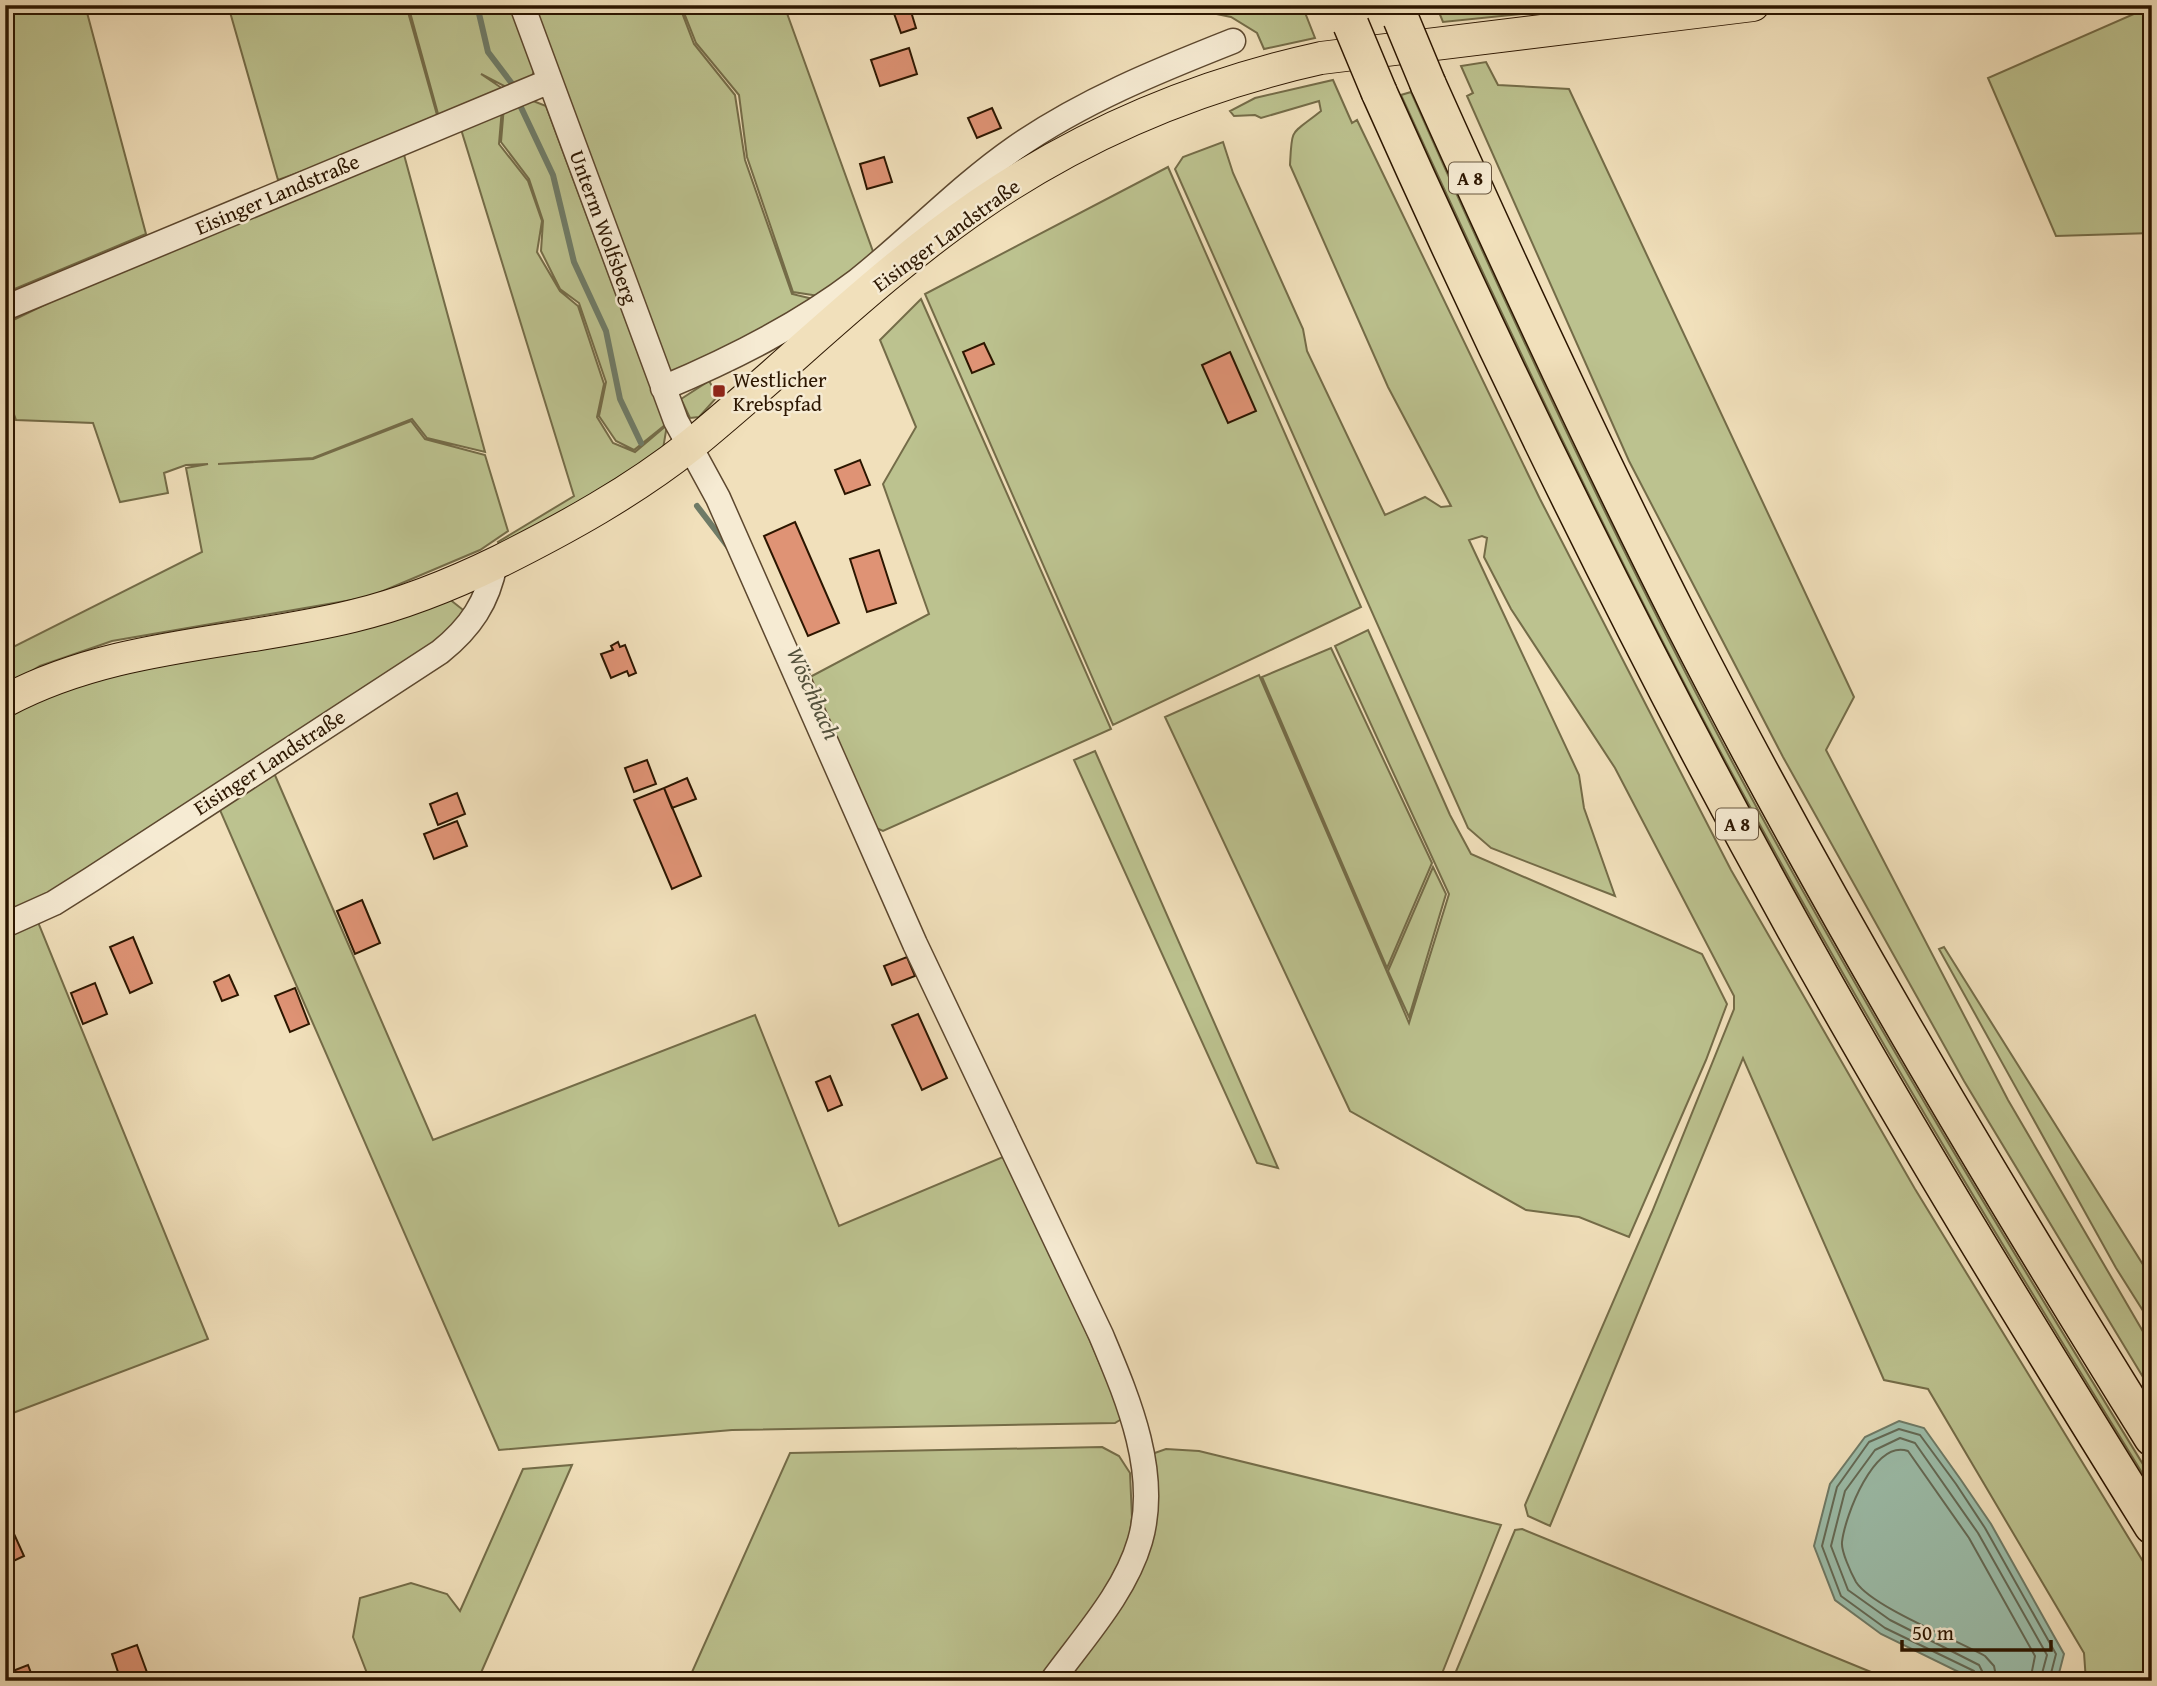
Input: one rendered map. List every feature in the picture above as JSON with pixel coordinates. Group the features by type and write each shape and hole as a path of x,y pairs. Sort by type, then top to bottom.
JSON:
{"highway":[{"name":"A 8","path":"1398,12 1541,336 1623,504 1750,752 1914,1045 2152,1438"},
{"name":"A 8","path":"1347,15 1379,92 1579,520 1727,805 1895,1104 1993,1269 2152,1526"}],"main road":[{"name":"Eisinger Landstraße","path":"5,701 33,687 99,662 170,646 352,617 428,592 495,563 605,504 690,446 850,307 980,205 1068,151 1148,112 1219,85 1321,58 1753,5"}],"street":[{"name":"Unterm Wolfsberg","path":"522,5 663,388 718,498 915,944 1101,1335 1126,1399 1144,1470 1146,1496 1140,1542 1106,1606 1052,1681"},
{"name":"Eisinger Landstraße","path":"663,388 739,356 845,289 926,223 980,173 1049,126 1135,80 1233,41"},
{"name":"Eisinger Landstraße","path":"5,308 550,80"},
{"name":"Eisinger Landstraße","path":"5,925 54,903 440,652 473,621 486,596 495,563"}],"shaded area":[{"path":"5,5 85,5 146,234 5,293"},
{"path":"228,5 406,5 439,122 278,180"},
{"path":"408,5 513,5 535,68 531,79 506,87 481,74 506,91 440,121"},
{"path":"533,5 679,5 694,44 735,95 745,160 792,294 813,299 675,377 664,365"},
{"path":"681,5 733,5 735,10 749,5 784,5 875,257 819,296 793,292 747,157 739,95 696,43"},
{"path":"1208,5 1302,5 1315,38 1264,49 1257,33 1231,17 1211,13"},
{"path":"1436,5 1608,5 1443,22"},
{"path":"2152,6 2152,233 2056,236 1988,78"},
{"path":"1486,62 1498,85 1569,89 1854,697 1826,750 2008,1100 2152,1347 2152,1392 1964,1081 1783,757 1629,461 1467,96 1473,93 1461,66"},
{"path":"1333,80 1352,123 1357,120 1540,499 1731,870 1915,1189 2152,1576 2152,1681 2086,1681 2084,1653 1928,1389 1884,1380 1743,1058 1550,1526 1528,1516 1525,1505 1652,1212 1734,1009 1734,996 1615,768 1511,609 1484,557 1487,538 1482,536 1469,540 1579,775 1584,808 1615,896 1491,848 1468,828 1175,169 1183,157 1223,142 1233,173 1303,329 1307,351 1385,515 1425,497 1441,507 1451,506 1388,387 1290,165 1293,137 1298,129 1321,111 1319,101 1261,118 1255,115 1234,116 1230,111 1255,98"},
{"path":"1411,92 1574,448 1660,623 1751,797 1897,1055 2152,1479 2152,1489 1895,1063 1701,716 1568,452 1483,274 1401,95"},
{"path":"523,97 546,106 665,425 634,450 616,441 599,416 606,382 579,303 560,289 541,251 543,221 529,179 501,142 504,106"},
{"path":"502,108 499,144 528,181 542,221 537,252 560,291 578,306 604,384 597,417 613,443 635,452 667,425 663,449 502,551 498,542 574,496 460,126"},
{"path":"403,151 485,452 427,438 412,419 313,458 218,464 313,459 411,421 425,439 485,455 508,531 480,550 369,597 112,641 40,666 5,687 5,651 202,552 186,468 208,464 186,465 164,473 168,493 120,502 93,423 16,420 5,389 5,324 118,269"},
{"path":"1168,167 1361,607 1113,725 925,294"},
{"path":"921,299 1111,729 883,831 876,828 810,677 929,614 883,484 916,427 880,340"},
{"path":"709,381 718,396 699,417 690,418 681,399"},
{"path":"448,598 467,613 469,619 33,910 208,1339 5,1416 5,713 105,671"},
{"path":"1368,630 1450,815 1471,854 1702,954 1727,1004 1706,1060 1629,1237 1579,1217 1526,1210 1350,1111 1165,717 1259,675 1409,1023 1449,894 1335,646"},
{"path":"1331,648 1432,863 1387,968 1262,677"},
{"path":"1095,751 1278,1168 1257,1163 1074,760"},
{"path":"271,766 433,1140 755,1015 839,1226 1010,1154 1121,1413 1120,1420 1115,1423 732,1430 499,1450 216,801"},
{"path":"1433,867 1446,894 1409,1017 1388,971"},
{"path":"1944,947 2152,1279 2152,1325 2116,1268 1939,949"},
{"path":"1102,1447 1119,1456 1130,1473 1132,1518 1127,1557 1043,1681 688,1681 790,1453"},
{"path":"1166,1449 1199,1451 1501,1525 1439,1681 1063,1681 1139,1574 1149,1455"},
{"path":"572,1465 480,1675 483,1681 370,1681 353,1637 360,1598 411,1583 447,1594 460,1611 523,1469"},
{"path":"1522,1529 1893,1681 1452,1681 1515,1530"}],"water":[{"path":"1899,1421 1924,1428 1991,1524 2064,1654 2058,1677 2053,1681 1977,1681 1881,1634 1835,1600 1814,1546 1830,1484 1865,1437"}],"building":[{"path":"891,5 909,5 916,28 901,33"},
{"path":"909,48 917,74 880,86 871,60"},
{"path":"992,108 1001,128 977,138 968,118"},
{"path":"884,157 892,182 867,189 860,164"},
{"path":"984,343 994,364 972,373 963,352"},
{"path":"1230,352 1256,411 1228,423 1202,365"},
{"path":"860,460 870,485 845,494 835,470"},
{"path":"795,522 839,623 808,636 764,536"},
{"path":"879,550 896,603 867,612 850,559"},
{"path":"618,642 620,647 625,645 636,673 629,676 627,671 611,678 601,654 613,650 611,646"},
{"path":"647,760 656,784 634,792 625,768"},
{"path":"687,778 696,799 672,808 664,788"},
{"path":"664,788 701,876 672,889 634,800"},
{"path":"457,793 465,814 438,825 430,804"},
{"path":"457,821 467,846 434,859 424,834"},
{"path":"362,900 380,943 355,954 337,911"},
{"path":"133,937 152,983 130,993 110,947"},
{"path":"907,957 915,976 892,985 884,966"},
{"path":"229,975 238,995 222,1001 214,982"},
{"path":"95,983 107,1014 83,1024 71,993"},
{"path":"295,988 309,1024 290,1032 275,996"},
{"path":"918,1014 947,1078 922,1090 892,1025"},
{"path":"830,1076 842,1105 828,1111 816,1082"},
{"path":"5,1514 24,1556 5,1565"},
{"path":"137,1645 149,1678 121,1681 112,1654"},
{"path":"28,1665 34,1681 5,1681 5,1674"}],"waterway":[{"name":"Wöschbach","path":"477,5 488,52 513,85"},
{"name":"Wöschbach","path":"518,101 553,175 574,262 606,331 620,399 641,443"},
{"name":"Wöschbach","path":"697,506 729,548"}],"place":[{"name":"Westlicher Krebspfad","path":"719,391"}]}
